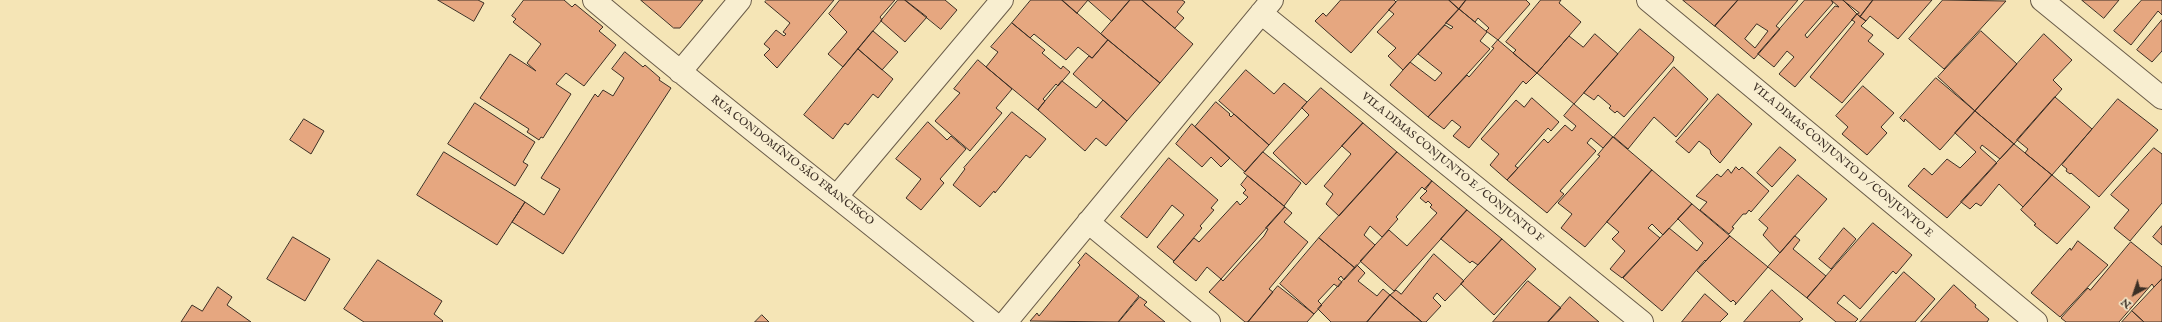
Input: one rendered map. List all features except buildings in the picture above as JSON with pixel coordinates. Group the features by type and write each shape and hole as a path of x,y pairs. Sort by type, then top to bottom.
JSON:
{"street":[{"name":"RUA CONDOMÍNIO SÃO FRANCISCO","path":"594,0 680,72 838,196 992,322"},
{"path":"680,72 740,0"},
{"path":"838,196 1002,0"},
{"name":"VILA DIMAS CONJUNTO D / CONJUNTO E","path":"1648,0 2036,322"},
{"path":"2042,0 2162,98"},
{"path":"1006,322 1266,7"},
{"name":"VILA DIMAS CONJUNTO E / CONJUNTO F","path":"1266,7 1642,322"},
{"path":"1088,222 1209,322"}]}
